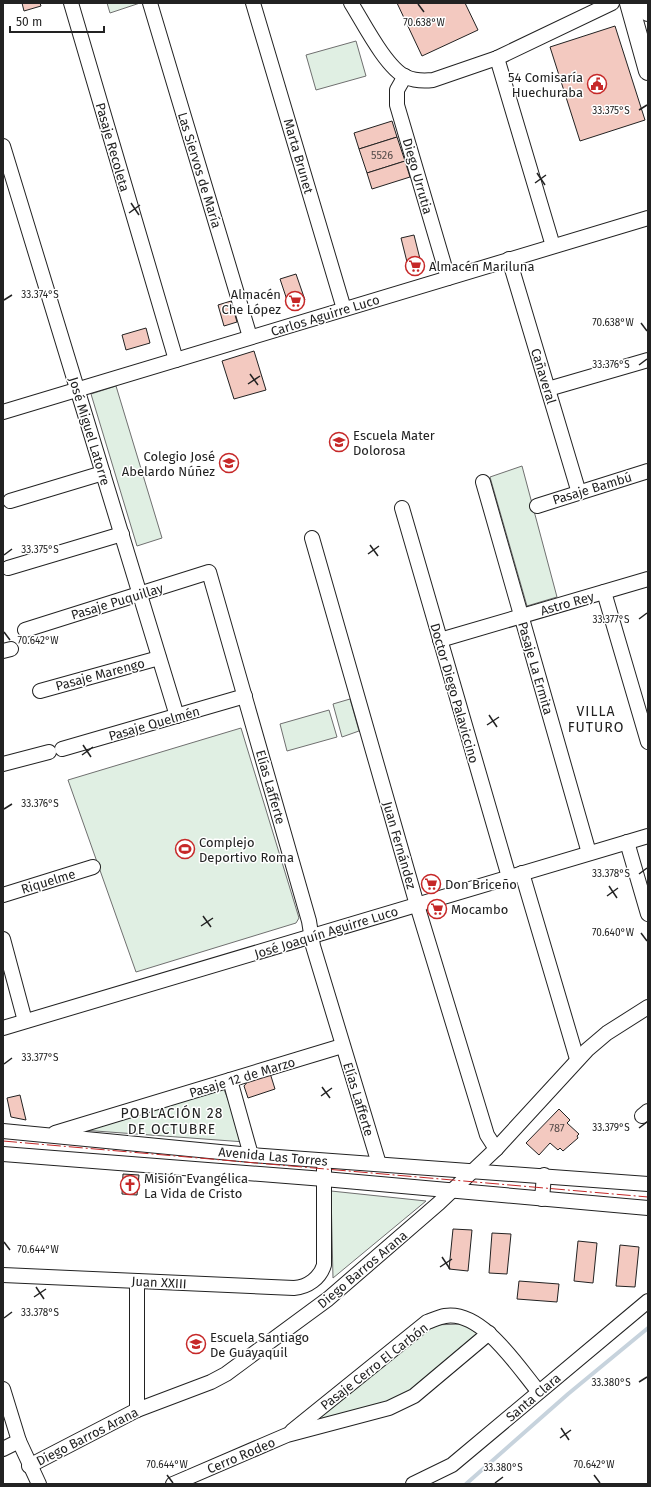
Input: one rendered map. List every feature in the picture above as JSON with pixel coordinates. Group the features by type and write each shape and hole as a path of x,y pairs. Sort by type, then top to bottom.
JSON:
{"main road":[{"path":"629,3 648,68"},
{"path":"645,3 648,12"}],"street":[{"name":"Pasaje Recoleta","path":"71,3 176,360"},
{"name":"Las Siervos de María","path":"150,3 250,337"},
{"name":"Marta Brunet","path":"253,3 344,309"},
{"path":"351,3 389,62 405,76 417,80 433,80 497,58 612,3"},
{"path":"497,58 553,246"},
{"name":"Diego Urrutia","path":"405,76 397,90 397,104 448,278"},
{"name":"José Miguel Latorre","path":"3,146 177,716"},
{"name":"Carlos Aguirre Luco","path":"3,412 648,218"},
{"name":"Cañaveral","path":"509,260 579,493"},
{"path":"548,389 648,360"},
{"name":"Pasaje Bambú","path":"536,506 648,471"},
{"path":"10,501 103,473"},
{"name":"Pasaje La Ermita","path":"483,482 589,853"},
{"name":"Doctor Diego Palaviccino","path":"402,508 440,640 515,875 577,1059"},
{"path":"8,568 122,534"},
{"name":"Juan Fernández","path":"312,538 417,904 487,1135 496,1149"},
{"name":"Pasaje Puquillay","path":"25,630 209,572"},
{"name":"Elías Lafferte","path":"209,572 246,696 309,921 311,936 342,1046 379,1164"},
{"name":"Astro Rey","path":"440,640 648,579"},
{"path":"604,592 648,742"},
{"name":"Pasaje Marengo","path":"40,691 159,658"},
{"name":"Pasaje Quelmén","path":"3,764 246,696"},
{"name":"José Joaquín Aguirre Luco","path":"3,1028 648,836"},
{"path":"627,842 648,914"},
{"name":"Riquelme","path":"3,894 93,867"},
{"path":"3,939 25,1021"},
{"name":"Diego Barros Arana","path":"29,1466 137,1410 211,1382 226,1374 328,1299 453,1191 475,1170 496,1149 577,1059 607,1034 648,1007"},
{"name":"Pasaje 12 de Marzo","path":"49,1135 342,1046"},
{"path":"230,1080 251,1155"},
{"name":"Avenida Las Torres","path":"3,1130 251,1155 544,1175 648,1184"},
{"name":"Avenida Las Torres","path":"3,1154 324,1179 648,1208"},
{"path":"324,1160 324,1179"},
{"path":"542,1199 544,1175"},
{"name":"Juan XXIII","path":"3,1275 294,1288 304,1286 313,1281 320,1274 324,1265 324,1179"},
{"path":"137,1281 137,1410"},
{"name":"Santa Clara","path":"413,1484 452,1465 648,1301"},
{"name":"Pasaje Cerro El Carbón","path":"287,1435 428,1322 446,1316 462,1317 489,1333 538,1392"},
{"path":"287,1435 389,1408 414,1396 489,1333"},
{"path":"3,1389 19,1441 29,1466 39,1484"},
{"name":"Cerro Rodeo","path":"173,1484 287,1435"},
{"path":"3,1449 19,1441"}],"green space":[{"path":"107,3 140,3 110,13"},
{"path":"356,41 366,76 316,90 306,55"},
{"path":"116,386 162,538 137,546 91,394"},
{"path":"522,466 557,597 527,606 490,477"},
{"path":"350,699 359,731 342,737 333,704"},
{"path":"329,710 337,737 287,751 280,724"},
{"name":"Complejo Deportivo Roma","path":"241,728 299,918 296,923 136,972 68,780"},
{"path":"223,1087 245,1142 82,1130"},
{"path":"331,1191 426,1201 333,1278"},
{"path":"463,1324 481,1336 411,1394 303,1429 432,1325"}],"building":[{"path":"22,3 40,3 41,6 24,11"},
{"path":"397,3 465,3 478,30 422,56"},
{"name":"54 Comisaría Huechuraba","path":"615,26 645,120 580,141 550,47"},
{"path":"392,121 397,137 359,149 354,133"},
{"path":"397,137 405,161 367,173 359,149"},
{"path":"405,161 410,177 372,189 367,173"},
{"path":"414,235 422,267 409,270 401,238"},
{"path":"296,274 305,300 289,306 280,279"},
{"path":"231,301 237,322 224,326 218,305"},
{"path":"146,328 150,343 126,350 122,335"},
{"path":"254,351 266,390 234,399 222,361"},
{"path":"270,1073 275,1089 248,1098 244,1086 249,1080"},
{"path":"20,1095 26,1120 11,1117 7,1098"},
{"path":"559,1109 570,1120 567,1123 579,1134 577,1136 578,1138 563,1151 560,1148 558,1150 550,1143 539,1155 526,1143"},
{"name":"Misión Evangélica La Vida de Cristo","path":"123,1174 139,1175 137,1195 122,1194"},
{"path":"453,1229 472,1230 468,1271 449,1269"},
{"path":"492,1233 511,1234 507,1274 489,1273"},
{"path":"578,1241 597,1243 593,1283 574,1281"},
{"path":"620,1245 639,1247 635,1287 616,1286"},
{"path":"519,1281 559,1284 557,1302 517,1299"}],"waterway":[{"path":"466,1484 568,1394 648,1328"}],"power":[{"path":"3,1141 648,1197"}],"place":[{"name":"54 Comisaría Huechuraba","path":"597,84"},
{"name":"Almacén Mariluna","path":"415,266"},
{"name":"Almacén Che López","path":"295,301"},
{"name":"Escuela Mater Dolorosa","path":"339,442"},
{"name":"Colegio José Abelardo Núñez","path":"229,463"},
{"name":"Complejo Deportivo Roma","path":"185,849"},
{"name":"Don Briceño","path":"431,884"},
{"name":"Mocambo","path":"437,909"},
{"name":"Misión Evangélica La Vida de Cristo","path":"130,1185"},
{"name":"Escuela Santiago De Guayaquil","path":"196,1344"}],"district":[{"name":"VILLA FUTURO","path":"596,720"},
{"name":"POBLACIÓN 28 DE OCTUBRE","path":"172,1122"}]}
